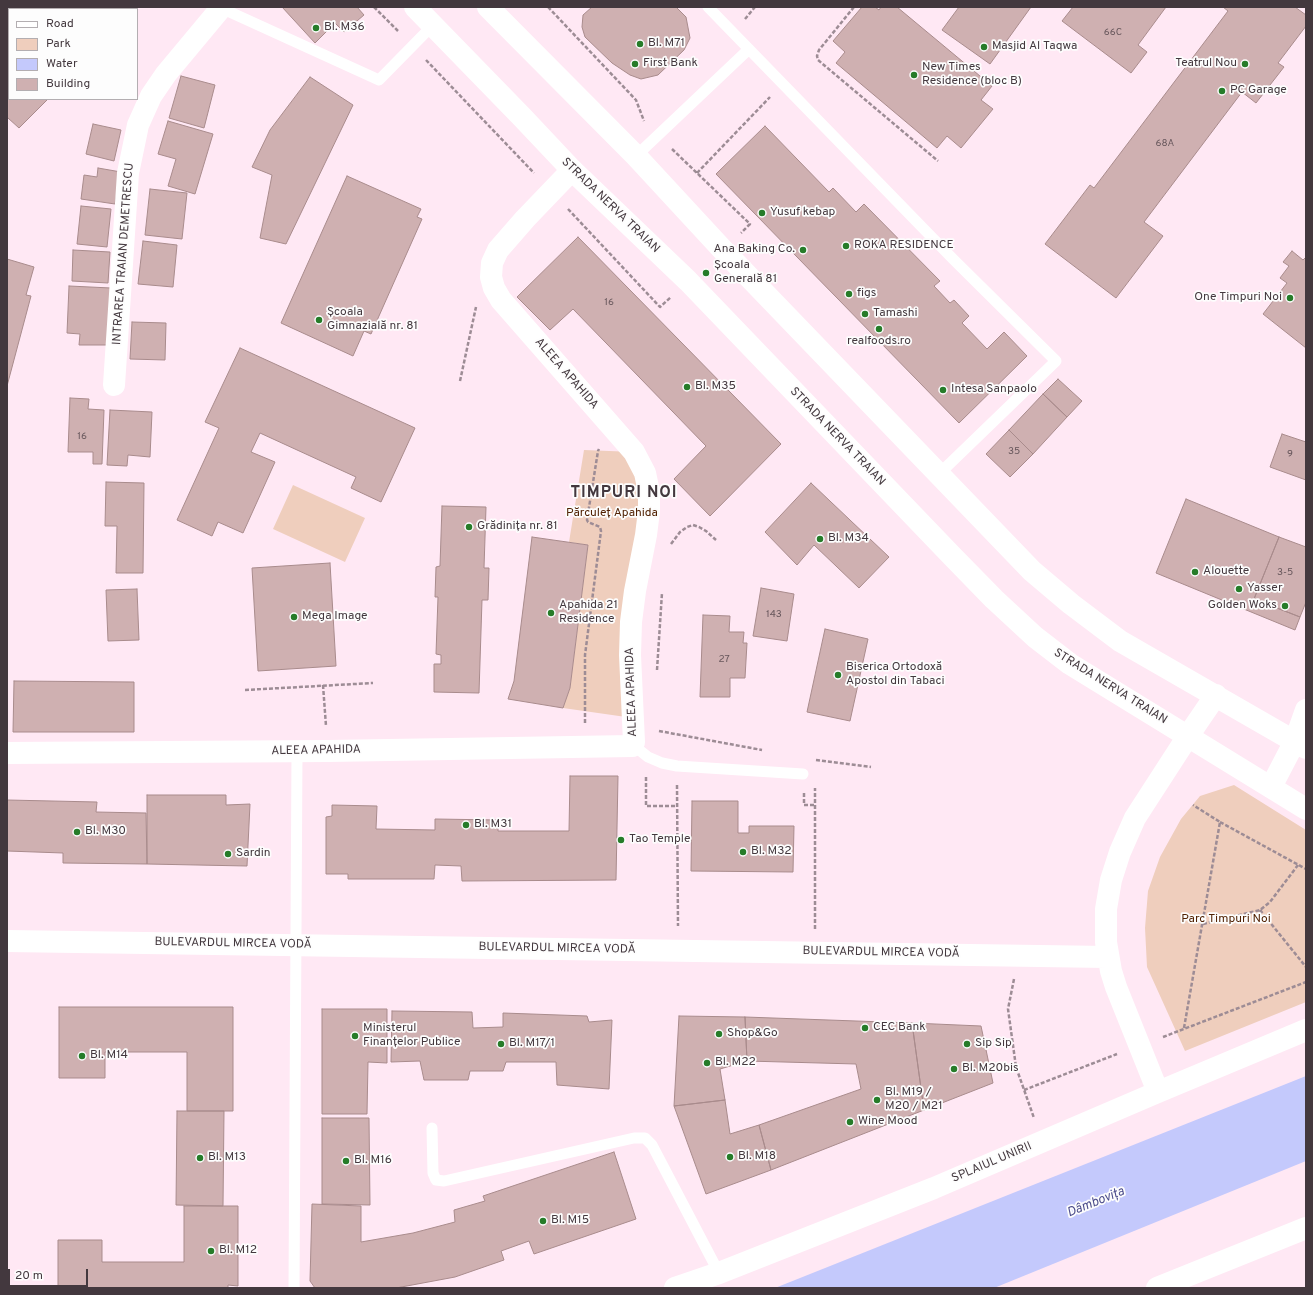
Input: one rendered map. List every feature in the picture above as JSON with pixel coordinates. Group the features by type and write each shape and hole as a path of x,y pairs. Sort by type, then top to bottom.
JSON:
{"main road":[{"name":"STRADA NERVA TRAIAN","path":"415,7 572,170 688,281 994,599 1035,637 1070,664 1306,809"},
{"path":"488,7 636,156 717,244 1032,571 1071,604 1120,641 1301,745"},
{"name":"INTRAREA TRAIAN DEMETRESCU","path":"114,385 128,173 138,125 151,96 166,74 220,8"},
{"path":"491,277 492,263 498,250 525,219 572,170"},
{"name":"ALEEA APAHIDA","path":"491,277 494,288 501,300 634,452 645,473 650,492 649,511 635,591 631,622 630,655 634,742 641,751"},
{"path":"1158,1092 1116,987 1108,957 1105,930 1106,908 1111,880 1120,852 1135,818 1188,736 1216,696"},
{"path":"1272,787 1301,745 1306,710"},
{"name":"ALEEA APAHIDA","path":"7,753 629,747 641,751"},
{"name":"BULEVARDUL MIRCEA VODĂ","path":"7,941 1108,957"},
{"name":"SPLAIUL UNIRII","path":"675,1288 719,1273 934,1188 1306,1030"},
{"path":"1157,1288 1306,1228"}],"lane":[{"path":"708,7 953,259 1056,361 939,474"},
{"path":"220,8 379,80 433,25"},
{"path":"636,156 749,50"},
{"path":"294,1288 297,751"},
{"path":"641,751 662,763 677,766 803,774"},
{"path":"432,1128 433,1173 436,1180 444,1181 634,1138 645,1138 652,1145 719,1273"}],"path":[{"path":"374,7 398,31"},
{"path":"854,7 819,50 817,56 818,60 938,161"},
{"path":"697,173 783,84"},
{"path":"460,381 478,296 483,285 491,277"},
{"path":"586,712 585,655 601,531 600,527 588,522 587,520 598,451"},
{"path":"668,548 680,532 687,526 692,525 700,527 716,540"},
{"path":"657,674 662,587"},
{"path":"245,690 373,683"},
{"path":"323,685 325,710"},
{"path":"655,727 663,733 769,751"},
{"path":"641,751 646,765 646,806 677,806"},
{"path":"815,767 815,760 871,767"},
{"path":"677,766 678,950"},
{"path":"815,782 815,952"},
{"path":"1193,805 1220,822 1306,869"},
{"path":"1184,1028 1220,822"},
{"path":"1202,924 1260,910 1270,902 1298,864"},
{"path":"1260,910 1306,967"},
{"path":"1019,956 1008,1009 1016,1067 1042,1141"},
{"path":"1024,1090 1306,982"}],"green space":[{"name":"Părculeț Apahida","path":"584,450 634,452 645,473 633,718 563,708 570,688 588,545 569,542"},
{"path":"293,485 365,518 345,562 273,529"},
{"name":"Parc Timpuri Noi","path":"1234,785 1306,830 1306,1002 1185,1051 1147,967 1145,928 1148,891 1160,857 1181,819 1200,796"}],"water":[{"name":"Dâmbovița","path":"1306,1076 1306,1161 994,1288 775,1288"}],"building":[{"path":"56,7 117,7 116,8"},
{"name":"Bl. M36","path":"282,7 357,7 364,15 344,32 335,23 315,43"},
{"name":"Bl. M71","path":"592,7 676,7 686,17 690,38 684,50 658,75 641,79 630,75 612,63 585,37 582,27 583,15"},
{"name":"New Times Residence (bloc B)","path":"862,7 875,7 879,10 881,7 897,7 992,86 981,100 993,109 961,148 947,136 937,148 836,63 845,52 833,41"},
{"name":"Masjid Al Taqwa","path":"959,7 1031,7 990,64 942,30"},
{"path":"1073,7 1166,7 1138,45 1147,52 1131,73 1062,21"},
{"path":"1223,7 1295,7 1306,15 1306,26 1278,63 1284,67 1256,103 1242,92 1144,222 1163,236 1116,298 1045,244 1090,185 1094,188 1228,11"},
{"path":"7,69 8,100 47,100 19,128 8,118 7,120"},
{"path":"181,76 215,85 204,128 169,118"},
{"path":"310,77 353,105 286,244 260,238 272,175 252,167 270,130"},
{"path":"168,121 213,134 195,194 168,186 176,159 158,154"},
{"path":"93,124 121,130 114,161 86,154"},
{"name":"ROKA RESIDENCE","path":"765,126 829,192 833,188 856,212 864,204 940,281 934,286 950,303 954,300 969,316 962,323 987,349 1004,332 1027,356 959,423 716,174"},
{"path":"98,168 121,172 115,204 81,199 84,175 97,177"},
{"path":"347,176 421,209 417,217 422,219 371,334 364,331 353,356 281,323"},
{"path":"150,189 187,193 182,239 145,235"},
{"path":"81,206 111,209 107,247 77,244"},
{"name":"Bl. M35","path":"578,237 781,444 710,516 674,479 706,446 573,309 550,330 517,297"},
{"path":"143,241 177,245 173,287 138,284"},
{"path":"73,250 110,252 108,283 72,281"},
{"name":"One Timpuri Noi","path":"1292,251 1303,260 1306,257 1306,348 1263,314 1287,283 1280,278 1289,266 1283,262"},
{"path":"7,259 34,267 26,295 31,296 7,386"},
{"path":"69,286 111,288 109,345 79,345 80,334 67,333"},
{"path":"132,322 166,323 165,360 130,359"},
{"path":"240,348 415,428 381,502 351,488 356,477 260,433 251,452 275,462 243,533 218,522 212,536 177,520 219,428 205,422"},
{"path":"1058,379 1082,401 1067,417 1043,394"},
{"path":"1043,394 1067,417 1033,454 1009,430"},
{"path":"70,398 89,399 88,409 104,410 102,464 93,464 93,452 68,452"},
{"path":"110,410 152,412 150,457 128,455 127,466 107,465"},
{"path":"1009,430 1033,454 1010,477 986,454"},
{"path":"1282,434 1306,442 1306,480 1270,467"},
{"path":"106,482 144,483 143,573 116,573 117,526 105,526"},
{"name":"Bl. M34","path":"811,483 889,557 859,588 814,545 797,565 765,532"},
{"path":"1186,499 1279,537 1254,599 1300,617 1295,630 1156,573"},
{"path":"442,506 486,507 484,568 489,568 488,600 482,600 479,693 434,692 434,664 441,664 441,655 436,654 438,597 435,597 436,567 440,566"},
{"name":"Apahida 21 Residence","path":"532,537 588,545 570,688 563,708 508,699 514,681"},
{"path":"1279,537 1306,547 1306,602 1300,617 1254,599"},
{"name":"Mega Image","path":"330,563 336,666 258,671 252,568"},
{"path":"761,588 794,594 787,641 753,636"},
{"path":"137,589 139,640 108,641 106,590"},
{"path":"703,615 730,616 729,632 744,632 743,643 747,643 745,678 730,678 730,697 700,697"},
{"name":"Biserica Ortodoxă Apostol din Tabaci","path":"825,629 868,639 850,721 807,712"},
{"path":"14,681 134,682 134,732 13,732"},
{"name":"Bl. M31","path":"570,776 618,776 616,880 462,881 461,866 435,865 434,879 348,879 348,874 326,874 326,817 332,816 332,805 377,806 376,829 435,830 435,819 498,820 498,831 569,831"},
{"path":"147,795 226,795 226,805 250,804 247,866 147,864"},
{"name":"Bl. M30","path":"7,800 97,802 96,812 146,813 147,864 63,863 63,853 7,851"},
{"name":"Bl. M32","path":"692,801 738,801 738,833 749,833 749,826 794,826 793,872 691,871"},
{"name":"Bl. M14","path":"59,1007 233,1007 233,1111 187,1111 187,1052 105,1052 105,1078 59,1078"},
{"name":"Ministerul Finanțelor Publice","path":"322,1009 387,1009 387,1063 368,1062 367,1114 322,1114"},
{"name":"Bl. M17/1","path":"392,1011 472,1012 473,1028 503,1027 503,1013 587,1016 589,1022 612,1020 609,1089 557,1085 556,1062 506,1062 503,1071 470,1071 468,1080 424,1080 420,1061 391,1062"},
{"name":"Bl. M22","path":"679,1016 745,1017 747,1061 720,1069 725,1100 674,1106"},
{"name":"Bl. M19 / M20 / M21","path":"745,1017 912,1023 924,1110 771,1170 759,1125 861,1089 856,1064 747,1061"},
{"name":"Bl. M20bis","path":"912,1023 981,1026 993,1083 924,1110"},
{"name":"Bl. M18","path":"725,1100 730,1134 759,1125 771,1170 706,1194 674,1106"},
{"name":"Bl. M13","path":"177,1111 224,1111 223,1206 176,1205"},
{"name":"Bl. M16","path":"322,1118 369,1118 370,1205 322,1204"},
{"name":"Bl. M15","path":"614,1152 636,1219 534,1254 529,1241 501,1251 504,1260 455,1277 396,1288 315,1288 310,1281 312,1204 361,1206 361,1242 413,1233 455,1222 454,1210 485,1201 483,1196"},
{"name":"Bl. M12","path":"184,1206 238,1206 238,1286 228,1285 228,1288 58,1288 58,1240 102,1240 102,1262 184,1262"}],"place":[{"name":"Bl. M36","path":"316,28"},
{"name":"Bl. M71","path":"640,44"},
{"name":"Masjid Al Taqwa","path":"984,47"},
{"name":"First Bank","path":"635,64"},
{"name":"Teatrul Nou","path":"1245,64"},
{"name":"New Times Residence (bloc B)","path":"914,75"},
{"name":"PC Garage","path":"1222,91"},
{"name":"Yusuf kebap","path":"762,213"},
{"name":"ROKA RESIDENCE","path":"846,246"},
{"name":"Ana Baking Co.","path":"803,250"},
{"name":"Școala Generală 81","path":"706,273"},
{"name":"figs","path":"849,294"},
{"name":"One Timpuri Noi","path":"1290,298"},
{"name":"Tamashi","path":"865,314"},
{"name":"Școala Gimnazială nr. 81","path":"319,320"},
{"name":"realfoods.ro","path":"879,329"},
{"name":"Bl. M35","path":"687,387"},
{"name":"Intesa Sanpaolo","path":"943,390"},
{"name":"Grădinița nr. 81","path":"469,527"},
{"name":"Bl. M34","path":"820,539"},
{"name":"Alouette","path":"1195,572"},
{"name":"Yasser","path":"1239,589"},
{"name":"Golden Woks","path":"1285,606"},
{"name":"Apahida 21 Residence","path":"551,613"},
{"name":"Mega Image","path":"294,617"},
{"name":"Biserica Ortodoxă Apostol din Tabaci","path":"838,675"},
{"name":"Bl. M31","path":"466,825"},
{"name":"Bl. M30","path":"77,832"},
{"name":"Tao Temple","path":"621,840"},
{"name":"Bl. M32","path":"743,852"},
{"name":"Sardin","path":"228,854"},
{"name":"CEC Bank","path":"865,1028"},
{"name":"Shop&Go","path":"719,1034"},
{"name":"Ministerul Finanțelor Publice","path":"355,1036"},
{"name":"Bl. M17/1","path":"501,1044"},
{"name":"Sip Sip","path":"967,1044"},
{"name":"Bl. M14","path":"82,1056"},
{"name":"Bl. M22","path":"707,1063"},
{"name":"Bl. M20bis","path":"954,1069"},
{"name":"Bl. M19 / M20 / M21","path":"877,1100"},
{"name":"Wine Mood","path":"850,1122"},
{"name":"Bl. M18","path":"730,1157"},
{"name":"Bl. M13","path":"200,1158"},
{"name":"Bl. M16","path":"346,1161"},
{"name":"Bl. M15","path":"543,1221"},
{"name":"Bl. M12","path":"211,1251"}],"district":[{"name":"TIMPURI NOI","path":"624,494"}]}
